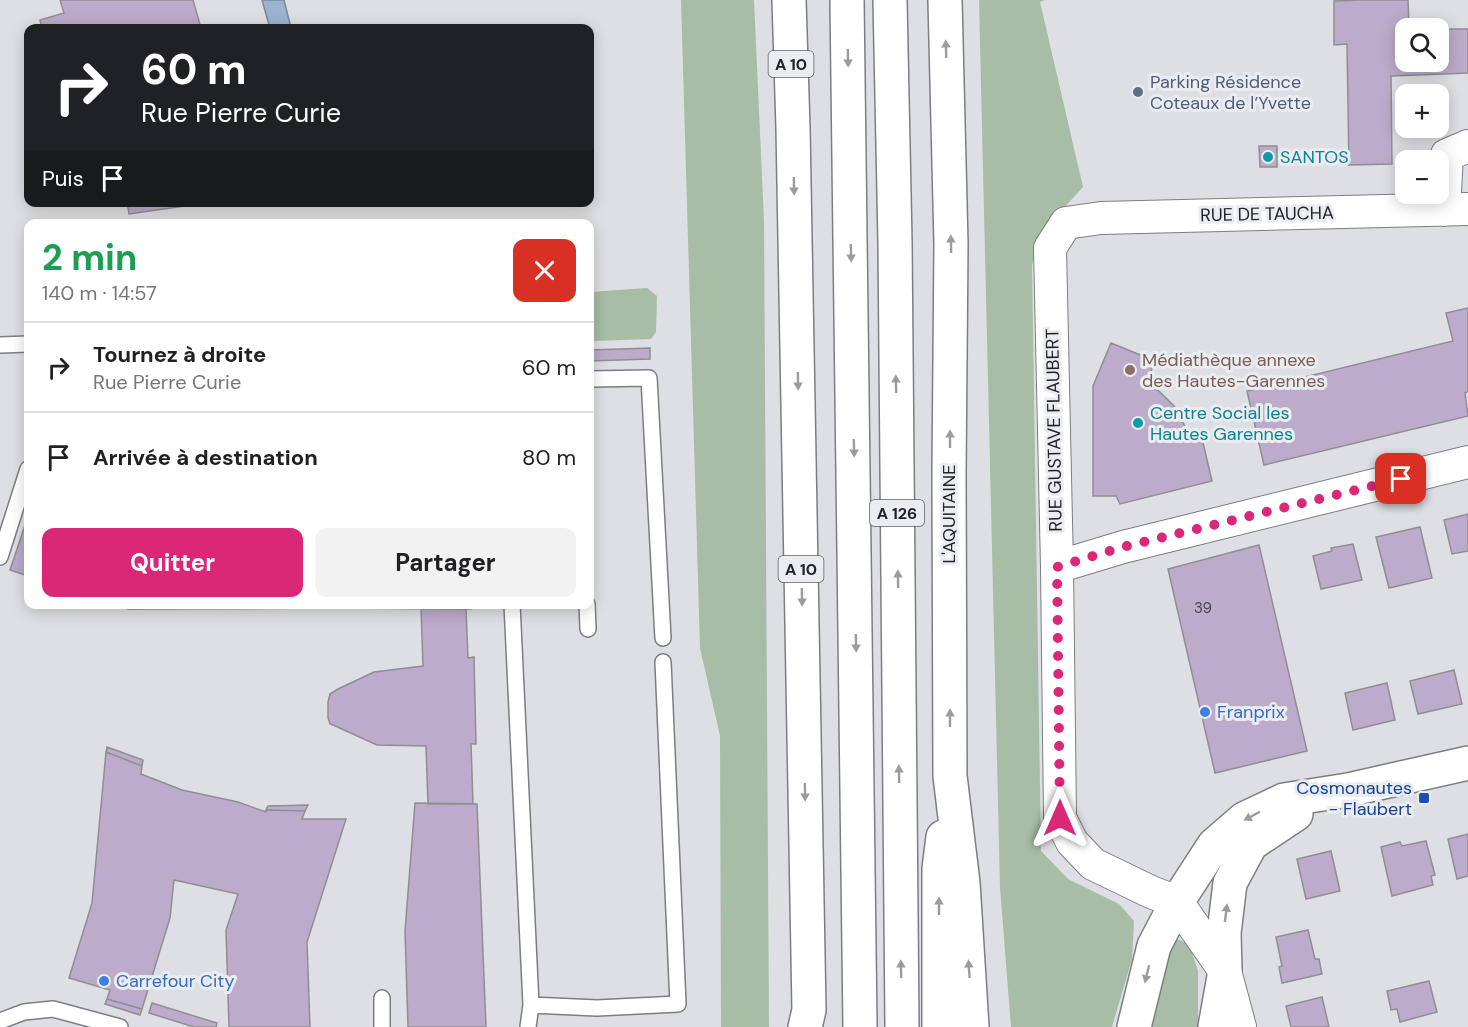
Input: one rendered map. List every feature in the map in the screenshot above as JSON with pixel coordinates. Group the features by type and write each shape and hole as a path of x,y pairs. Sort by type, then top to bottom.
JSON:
{"main road":[{"name":"A 10","path":"789,0 809,1022"},
{"name":"A 126","path":"848,0 860,1027"},
{"name":"A 126","path":"890,0 895,242 902,1027"},
{"name":"L'AQUITAINE","path":"945,0 951,243 950,776 963,884 972,1027"},
{"path":"1134,1027 1154,946 1177,902 1214,845 1244,819 1284,800 1348,790 1468,763"},
{"path":"939,1027 939,869 950,776"},
{"path":"1215,1027 1225,971 1224,933 1230,884 1251,844 1296,814 1348,790"}],"street":[{"path":"1456,209 1447,155 1468,146"},
{"name":"RUE DE TAUCHA","path":"1066,223 1101,218 1456,209"},
{"name":"RUE GUSTAVE FLAUBERT","path":"1066,223 1050,248 1060,818 1072,842 1093,864 1177,902"},
{"path":"1057,567 1123,547 1468,462"},
{"path":"1177,902 1225,971 1240,1027"}],"lane":[{"path":"0,345 24,344"},
{"path":"594,379 649,378 663,638"},
{"path":"0,557 24,482"},
{"path":"512,609 531,1005 528,1027"},
{"path":"587,609 588,629"},
{"path":"531,1005 597,1008 678,1004 663,662"},
{"path":"382,998 382,1027"},
{"path":"0,1021 24,1012 53,1009 120,1027"}],"green space":[{"path":"681,0 754,0 764,221 769,1027 721,1027 720,736 700,648"},
{"path":"979,0 1045,0 1040,2 1083,187 1040,234 1032,265 1041,851 1068,879 1119,904 1134,921 1132,959 1112,1027 1011,1027 1000,887"},
{"path":"647,288 657,296 656,332 651,339 594,341 594,292"},
{"path":"1177,939 1189,944 1198,971 1198,1027 1147,1027 1168,947"}],"water":[{"path":"262,0 284,0 290,24 269,24"}],"building":[{"path":"60,0 193,0 200,24 41,24 40,20 64,13"},
{"path":"1408,0 1409,18 1395,18 1395,72 1449,72 1449,29 1468,29 1468,73 1391,76 1392,164 1349,165 1347,44 1334,45 1334,1"},
{"name":"SANTOS","path":"1259,146 1277,146 1277,167 1260,167"},
{"path":"128,207 178,207 129,214"},
{"path":"1468,308 1468,392 1465,393 1468,416 1264,465 1247,391 1453,341 1446,313"},
{"name":"Centre Social les Hautes Garennes","path":"1111,343 1155,361 1146,384 1159,391 1174,406 1181,416 1187,433 1200,430 1212,481 1120,504 1116,496 1093,496 1093,386"},
{"path":"650,348 650,359 594,361 594,350"},
{"path":"1468,514 1468,551 1452,554 1444,520"},
{"path":"1420,527 1432,578 1389,588 1376,537"},
{"path":"24,528 24,575 10,570"},
{"path":"1353,544 1362,580 1321,589 1313,556 1332,551 1331,548"},
{"path":"1259,545 1307,751 1215,773 1168,569"},
{"path":"421,609 466,609 468,658 474,657 476,744 471,744 473,804 428,804 426,746 377,745 330,724 328,702 330,694 338,689 374,672 423,666"},
{"path":"1454,670 1462,704 1418,714 1410,681"},
{"path":"1387,683 1395,720 1353,730 1345,693"},
{"path":"107,747 143,760 142,766 106,752"},
{"path":"106,752 142,766 141,774 182,790 238,802 266,812 266,810 305,811 302,819 346,819 307,942 310,1027 229,1027 226,930 238,894 174,880 170,918 142,1009 107,999 110,990 69,978 92,903"},
{"path":"415,803 477,804 486,1027 408,1027 405,931"},
{"path":"308,805 305,811 266,810 268,806"},
{"path":"1468,834 1468,876 1457,879 1448,839"},
{"path":"1426,841 1435,875 1431,876 1433,885 1392,896 1381,847 1400,842 1402,846"},
{"path":"1331,851 1340,891 1306,899 1297,859"},
{"path":"1308,930 1315,959 1319,959 1322,974 1282,983 1279,967 1282,966 1276,937"},
{"path":"1429,981 1437,1012 1400,1022 1397,1009 1391,1010 1387,991"},
{"path":"1322,997 1329,1027 1291,1027 1286,1006"},
{"path":"107,999 142,1009 140,1015 105,1004"},
{"path":"152,1003 217,1023 216,1027 194,1027 149,1013"}],"place":[{"name":"Parking Résidence Coteaux de l’Yvette","path":"1138,92"},
{"name":"SANTOS","path":"1268,157"},
{"name":"Médiathèque annexe des Hautes-Garennes","path":"1130,370"},
{"name":"Centre Social les Hautes Garennes","path":"1138,423"},
{"name":"Franprix","path":"1205,712"},
{"name":"Cosmonautes - Flaubert","path":"1424,798"},
{"name":"Carrefour City","path":"104,981"}],"route":[{"path":"1060,818 1057,567 1123,547 1401,479"}]}
